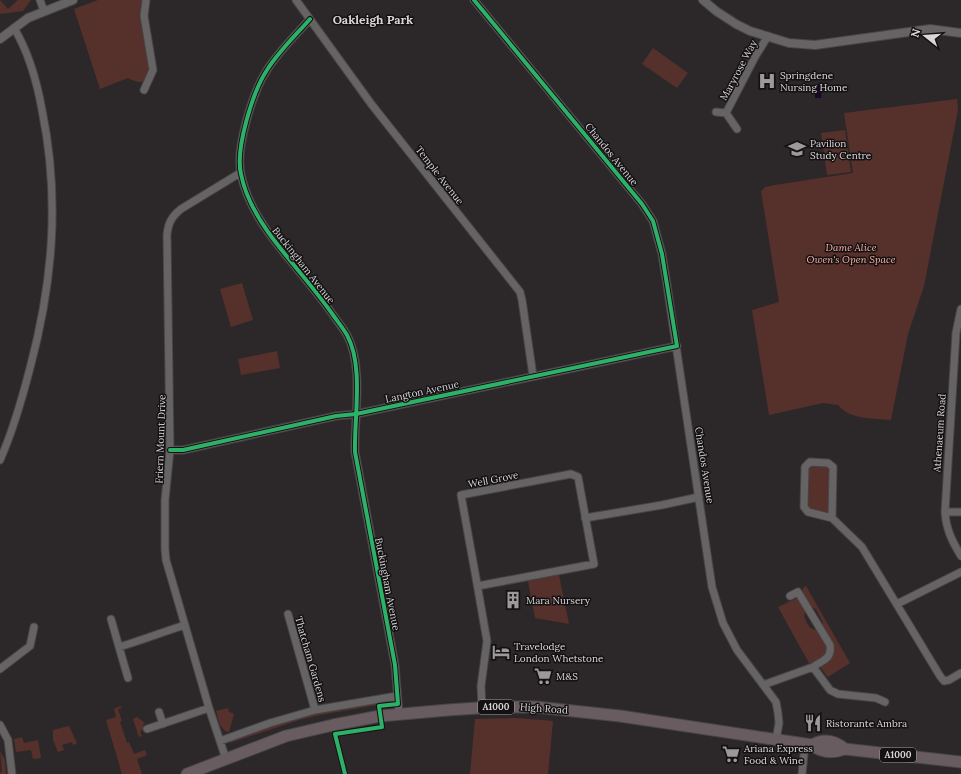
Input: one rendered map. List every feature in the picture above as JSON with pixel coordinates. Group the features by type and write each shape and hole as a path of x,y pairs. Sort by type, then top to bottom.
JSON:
{"main road":[{"name":"High Road","path":"187,774 286,736 354,721 399,714 482,707 521,706 634,718 809,744 820,740 838,743 845,749 961,762"}],"street":[{"path":"40,0 44,11"},
{"path":"0,38 28,18 73,0"},
{"path":"144,90 153,70 144,16 146,0"},
{"name":"Temple Avenue","path":"296,0 372,105 520,292 533,376"},
{"name":"Chandos Avenue","path":"474,0 642,204 653,221 662,254 677,346 712,587 722,622 737,650 776,702 779,723 776,740"},
{"path":"703,0 716,11 750,31 790,43 815,45 930,30 961,32"},
{"name":"Buckingham Avenue","path":"310,19 280,52 266,71 255,92 245,128 241,151 240,173 251,204 268,231 319,296 347,335 354,353 358,392 355,452 396,665 399,714"},
{"path":"1,457 24,391 43,315 51,247 53,205 49,144 40,99 27,55 20,37 14,28"},
{"name":"Maryrose Way","path":"726,114 755,57 768,36"},
{"name":"Maryrose Way","path":"716,112 726,114 736,129"},
{"name":"Friern Mount Drive","path":"226,759 209,708 166,560 165,500 170,450 167,236 168,224 180,209 240,173"},
{"name":"Athenaeum Road","path":"961,309 956,333 945,512 949,535 961,556"},
{"name":"Langton Avenue","path":"170,450 183,450 336,416 356,414 677,346"},
{"path":"832,518 833,467 828,463 810,462 805,467 804,506 808,512 832,518 862,547 944,681 949,680 961,673"},
{"name":"Well Grove","path":"478,586 594,564 578,477 571,474 460,495 487,641 481,686 482,707"},
{"path":"585,518 700,497"},
{"path":"945,512 961,512"},
{"path":"897,604 961,572"},
{"path":"764,685 813,667 828,657 831,652 830,645 798,592 790,596"},
{"name":"Thatcham Gardens","path":"288,614 315,710"},
{"path":"111,619 128,678"},
{"path":"119,646 145,639 185,625"},
{"path":"0,669 30,646 34,627"},
{"path":"813,667 830,690 838,694 876,698 885,702"},
{"path":"220,741 270,723 315,710 397,696"},
{"path":"147,729 209,708"},
{"path":"159,712 163,724"},
{"path":"0,725 8,740 12,774"},
{"path":"802,774 809,744"}],"green space":[{"path":"0,0 8,9 18,0 31,0 23,11 0,14"},
{"path":"98,0 143,0 142,28 148,65 148,74 145,80 138,82 128,78 100,89 74,9"},
{"path":"653,48 688,73 677,88 642,64"},
{"name":"Dame Alice Owen's Open Space","path":"957,99 958,110 924,286 908,334 891,420 855,416 843,410 838,405 823,403 769,415 752,310 779,302 761,191 765,187 775,185 853,173 844,113"},
{"path":"845,130 851,172 827,175 821,133"},
{"path":"242,283 253,320 231,327 220,289"},
{"path":"277,351 280,368 241,375 238,359"},
{"path":"812,465 825,465 830,468 829,509 828,512 824,514 808,508 809,470"},
{"path":"559,575 569,624 535,618 528,581"},
{"path":"806,586 850,663 828,677 819,666 831,657 833,649 822,627 823,623 816,609 810,607 803,595 803,588"},
{"path":"797,598 806,610 804,616 807,624 812,629 817,630 827,647 826,655 812,663 809,663 778,607"},
{"path":"382,702 382,704 299,720 230,743 229,741 265,728 319,712"},
{"path":"120,706 122,708 118,709 122,721 120,722 127,743 129,742 134,754 145,750 147,755 137,759 142,774 122,774 106,720 116,717 114,709"},
{"path":"228,708 229,712 234,714 229,732 225,731 220,725 216,711"},
{"path":"137,717 145,723 143,724 144,728 140,732 142,736 139,737 133,719"},
{"path":"516,718 553,721 548,774 470,774 475,719"},
{"path":"69,726 77,743 73,745 72,742 62,745 64,750 58,752 53,740 53,730"},
{"path":"22,737 24,743 38,740 41,758 33,759 31,750 16,752 14,739"},
{"path":"0,751 5,760 6,774 1,774 0,772 2,772"}],"shaded area":[{"path":"815,85 822,85 821,98 815,98"}],"cycle path":[{"path":"170,450 183,450 336,416 356,414 677,346 662,254 653,221 642,204 474,0"},
{"path":"310,19 277,56 262,79 246,120 240,163 245,190 259,219 344,330 352,347 355,361 357,376 355,452 395,665 398,704 379,706 382,727 335,734 345,774"}],"place":[{"name":"Springdene Nursing Home","path":"767,81"},
{"name":"Pavilion Study Centre","path":"797,149"},
{"name":"Mara Nursery","path":"513,600"},
{"name":"Travelodge London Whetstone","path":"501,652"},
{"name":"M&S","path":"543,676"},
{"name":"Ristorante Ambra","path":"813,723"},
{"name":"Ariana Express Food & Wine","path":"731,754"}],"district":[{"name":"Oakleigh Park","path":"373,20"}]}
